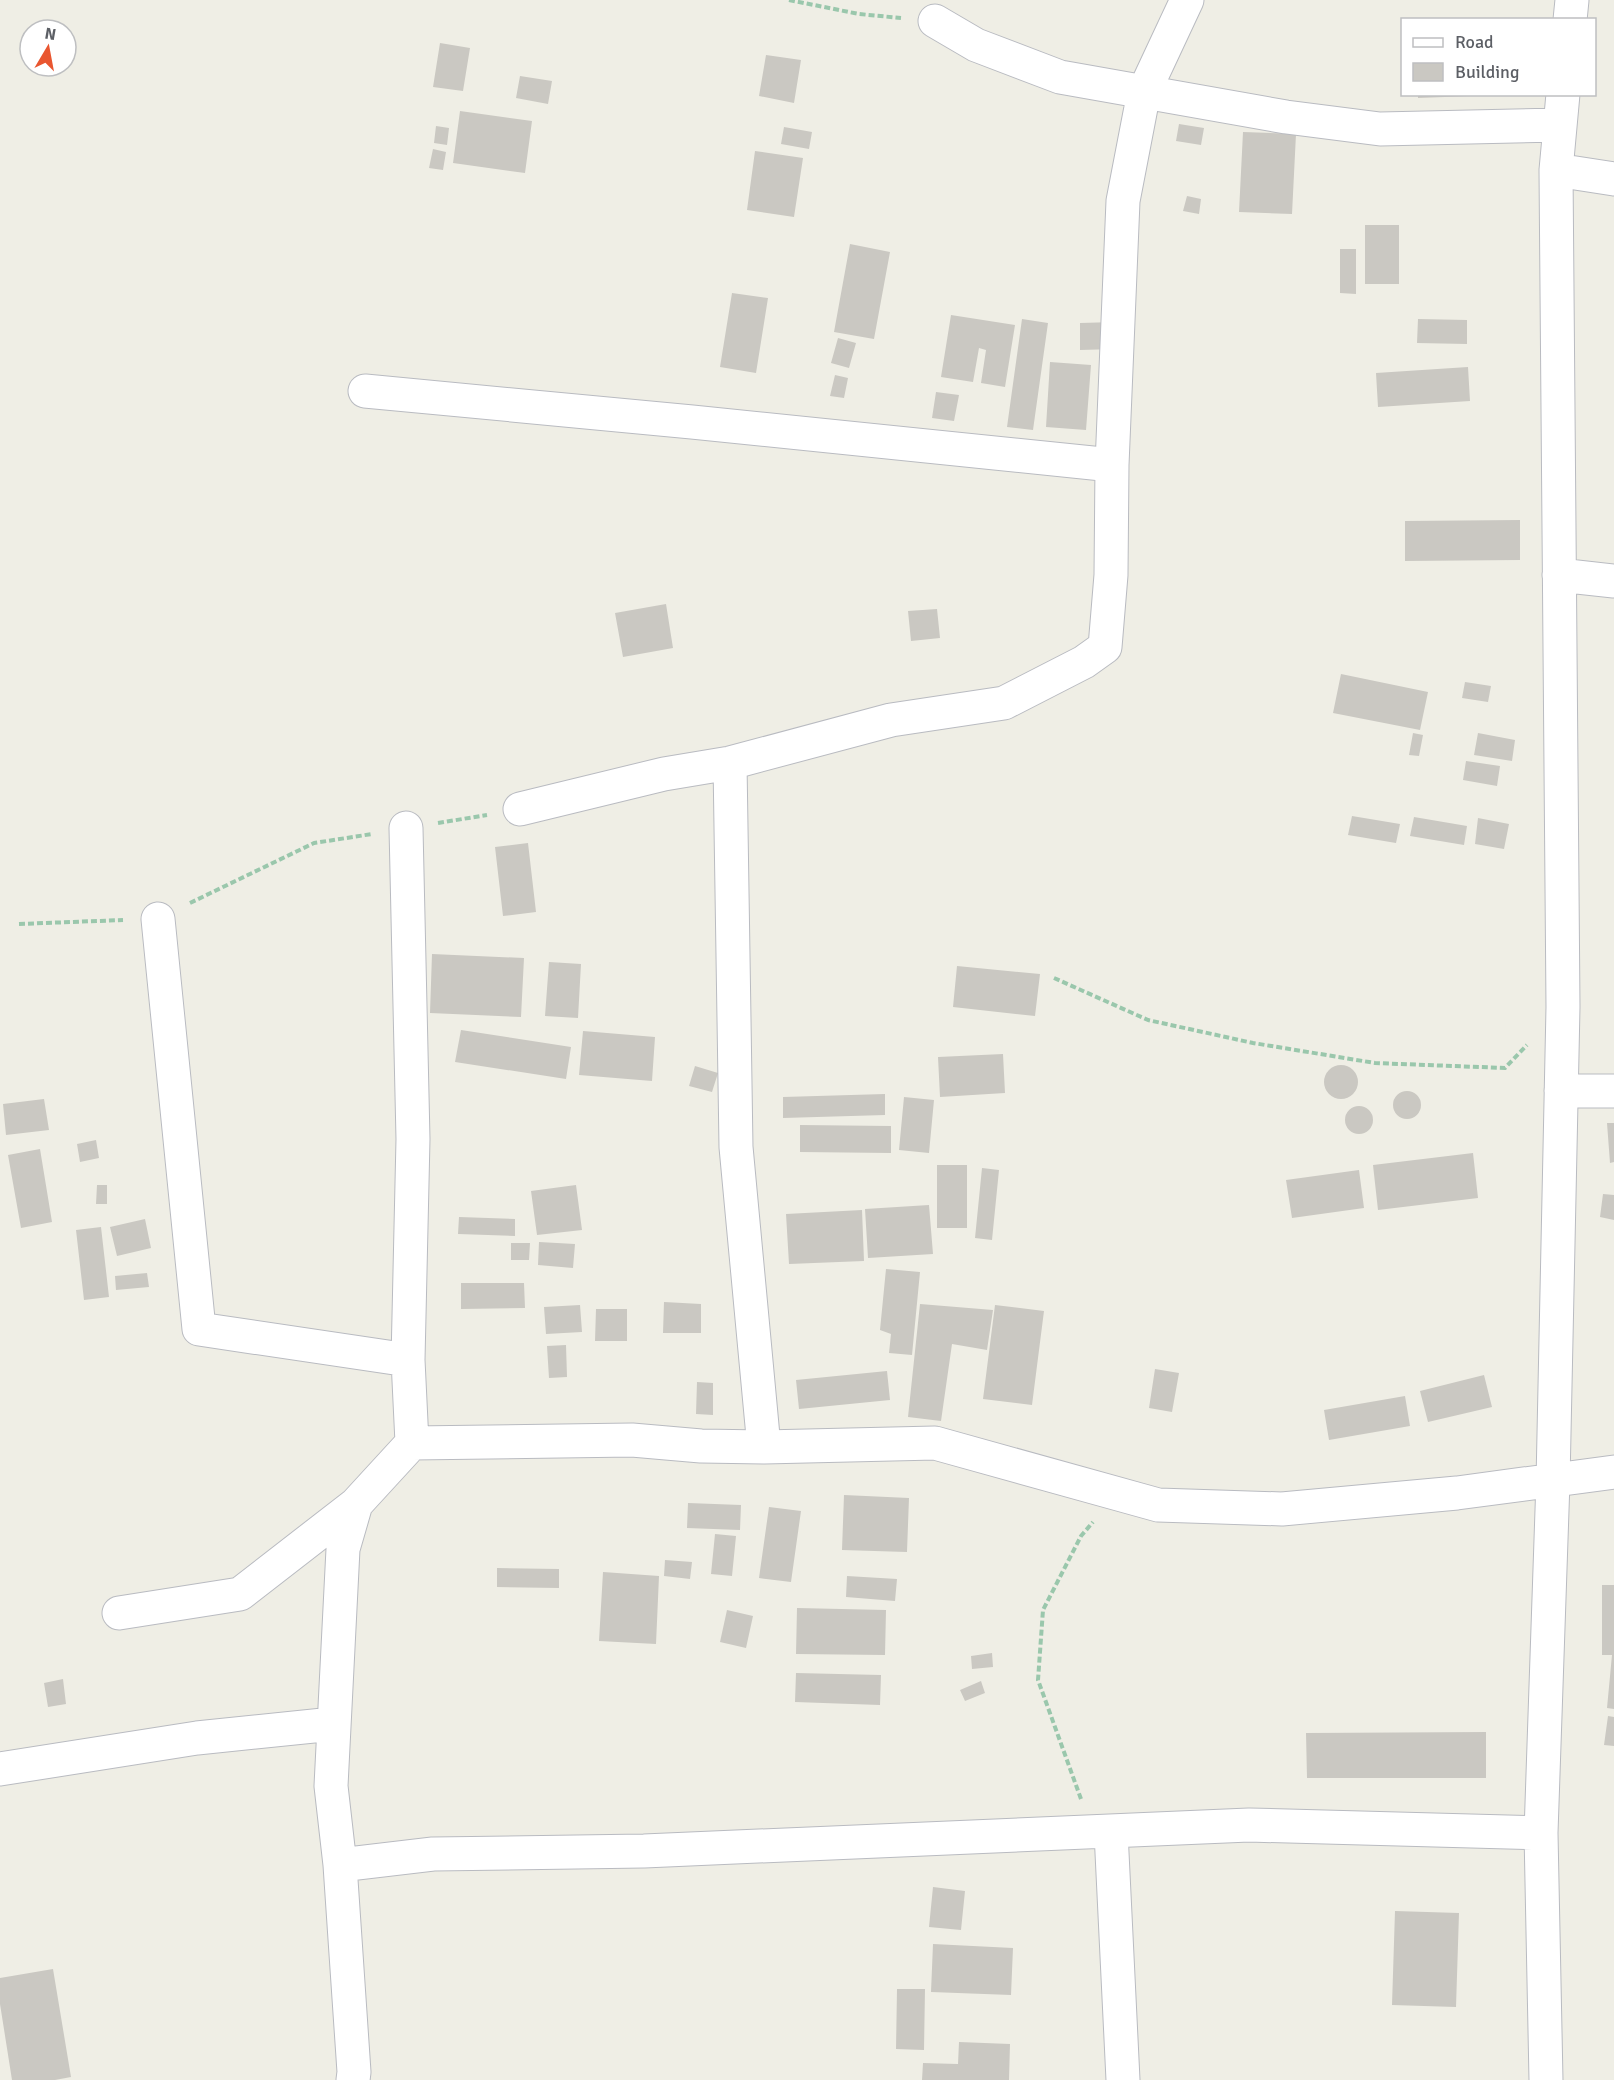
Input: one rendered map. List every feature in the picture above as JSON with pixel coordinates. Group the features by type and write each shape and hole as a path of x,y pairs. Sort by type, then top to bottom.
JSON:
{"street":[{"path":"519,809 664,774 730,763 891,720 1004,703 1084,662 1105,646 1111,575 1112,465 1123,201 1144,92 1187,0"},
{"path":"1570,18 1572,0"},
{"path":"935,21 976,45 1060,77 1286,117 1380,129 1561,110 1556,170 1563,1007 1553,1481 1541,1833 1546,2080"},
{"path":"1556,170 1614,179"},
{"path":"365,391 1112,465"},
{"path":"1558,574 1614,581"},
{"path":"730,763 735,1147 764,1447"},
{"path":"119,1613 240,1593 356,1504 412,1443 408,1360 413,1139 406,828"},
{"path":"158,918 199,1329 408,1360"},
{"path":"1561,1091 1614,1091"},
{"path":"412,1443 632,1440 700,1446 764,1447 935,1443 1158,1505 1282,1509 1457,1493 1614,1472"},
{"path":"353,2080 340,1865 332,1786 333,1724 343,1549 356,1504"},
{"path":"0,1769 197,1738 333,1724"},
{"path":"340,1865 433,1854 644,1851 1249,1825 1541,1833"},
{"path":"1100,1832 1123,2080"}],"path":[{"path":"789,0 859,14 935,21"},
{"path":"19,924 158,918 314,843 519,809"},
{"path":"1054,978 1148,1020 1253,1043 1375,1063 1505,1068 1563,1007"},
{"path":"1100,1832 1079,1793 1038,1680 1043,1610 1081,1536 1116,1493"}],"building":[{"path":"440,43 470,48 463,91 433,87"},
{"path":"766,55 801,60 794,103 759,96"},
{"path":"520,76 552,81 548,104 516,98"},
{"path":"1418,96 1471,96 1418,98"},
{"path":"460,111 532,121 525,173 453,163"},
{"path":"1179,124 1204,128 1201,145 1176,141"},
{"path":"436,126 449,128 447,145 434,143"},
{"path":"784,127 812,132 809,149 781,144"},
{"path":"1243,132 1296,134 1292,214 1239,212"},
{"path":"433,149 446,152 443,170 429,168"},
{"path":"755,151 803,158 794,217 747,210"},
{"path":"1187,196 1201,199 1199,214 1183,211"},
{"path":"1365,225 1399,225 1399,284 1365,284"},
{"path":"850,244 890,252 874,339 834,332"},
{"path":"1340,249 1356,249 1356,294 1340,293"},
{"path":"732,293 768,298 756,373 720,367"},
{"path":"951,315 1015,325 1005,387 981,383 986,350 979,348 973,382 941,377"},
{"path":"1022,319 1048,323 1033,430 1007,427"},
{"path":"1418,319 1467,320 1467,344 1417,343"},
{"path":"1115,322 1116,349 1080,350 1080,323"},
{"path":"838,338 856,343 849,368 831,363"},
{"path":"1050,362 1091,365 1086,430 1046,427"},
{"path":"1468,367 1470,401 1378,407 1376,373"},
{"path":"835,375 848,378 844,398 830,396"},
{"path":"936,392 959,395 954,421 932,418"},
{"path":"1520,520 1520,560 1405,561 1405,521"},
{"path":"666,604 673,648 623,657 615,613"},
{"path":"937,609 940,638 911,641 908,611"},
{"path":"1341,674 1428,692 1420,730 1333,713"},
{"path":"1465,682 1491,686 1488,702 1462,698"},
{"path":"1413,733 1423,735 1419,756 1409,755"},
{"path":"1478,733 1515,740 1512,761 1474,755"},
{"path":"1466,761 1500,766 1497,786 1463,780"},
{"path":"1352,816 1400,824 1396,843 1348,835"},
{"path":"1414,817 1467,826 1464,845 1410,836"},
{"path":"1478,818 1509,824 1504,849 1475,844"},
{"path":"528,843 536,912 503,916 495,847"},
{"path":"432,954 524,958 521,1017 430,1013"},
{"path":"549,962 581,964 578,1018 545,1016"},
{"path":"957,966 1040,974 1035,1016 953,1007"},
{"path":"461,1030 571,1047 566,1079 455,1062"},
{"path":"583,1031 655,1037 652,1081 579,1075"},
{"path":"1003,1054 1005,1093 940,1097 938,1057"},
{"path":"1341,1065 1353,1070 1358,1082 1353,1094 1341,1099 1329,1094 1324,1082 1329,1070"},
{"path":"695,1066 718,1073 712,1092 689,1086"},
{"path":"1407,1091 1417,1095 1421,1105 1417,1115 1407,1119 1397,1115 1393,1105 1397,1095"},
{"path":"885,1094 885,1115 783,1118 783,1097"},
{"path":"904,1097 934,1100 929,1153 899,1150"},
{"path":"44,1099 49,1130 6,1135 3,1104"},
{"path":"1359,1106 1369,1110 1373,1120 1369,1130 1359,1134 1349,1130 1345,1120 1349,1110"},
{"path":"1607,1123 1614,1123 1614,1162 1610,1163"},
{"path":"800,1125 891,1126 891,1153 800,1152"},
{"path":"96,1140 99,1158 80,1162 77,1144"},
{"path":"40,1149 52,1222 21,1228 8,1155"},
{"path":"1473,1153 1478,1198 1378,1210 1373,1165"},
{"path":"937,1165 967,1165 967,1228 937,1228"},
{"path":"982,1168 999,1170 992,1240 975,1238"},
{"path":"1359,1170 1364,1208 1292,1218 1286,1180"},
{"path":"97,1185 107,1185 107,1204 96,1204"},
{"path":"576,1185 582,1230 537,1235 531,1191"},
{"path":"1603,1194 1614,1195 1614,1220 1600,1217"},
{"path":"929,1205 933,1254 868,1258 865,1209"},
{"path":"862,1210 864,1261 789,1264 786,1214"},
{"path":"459,1217 515,1219 515,1236 458,1234"},
{"path":"145,1219 151,1248 117,1256 110,1227"},
{"path":"101,1227 109,1297 84,1300 76,1230"},
{"path":"539,1242 575,1244 573,1268 538,1265"},
{"path":"511,1243 530,1243 529,1260 511,1260"},
{"path":"886,1269 920,1272 912,1355 889,1353 891,1334 880,1330"},
{"path":"147,1273 149,1287 116,1290 115,1276"},
{"path":"461,1283 524,1283 525,1308 461,1309"},
{"path":"664,1302 701,1304 701,1333 663,1333"},
{"path":"920,1304 993,1310 987,1350 952,1344 941,1421 908,1417"},
{"path":"580,1305 582,1332 546,1334 544,1307"},
{"path":"995,1305 1044,1311 1032,1405 983,1399"},
{"path":"596,1309 627,1309 627,1341 595,1341"},
{"path":"566,1345 567,1377 549,1378 547,1346"},
{"path":"1155,1369 1179,1373 1172,1412 1149,1408"},
{"path":"887,1371 890,1400 799,1409 796,1380"},
{"path":"1484,1375 1492,1407 1428,1422 1420,1391"},
{"path":"697,1382 713,1383 713,1415 696,1414"},
{"path":"1405,1396 1410,1426 1329,1440 1324,1410"},
{"path":"844,1495 909,1498 907,1552 842,1550"},
{"path":"688,1503 741,1505 740,1530 687,1528"},
{"path":"769,1507 801,1511 791,1582 759,1578"},
{"path":"715,1534 736,1536 732,1576 711,1574"},
{"path":"665,1560 692,1562 690,1579 664,1576"},
{"path":"497,1568 559,1569 559,1588 497,1587"},
{"path":"603,1572 659,1576 656,1644 599,1641"},
{"path":"847,1576 897,1579 895,1601 846,1597"},
{"path":"1602,1585 1614,1585 1614,1655 1602,1655"},
{"path":"797,1608 886,1610 885,1655 796,1654"},
{"path":"727,1610 753,1616 746,1648 720,1642"},
{"path":"992,1653 993,1667 972,1669 971,1656"},
{"path":"1612,1655 1614,1655 1614,1709 1607,1708"},
{"path":"796,1673 881,1675 880,1705 795,1702"},
{"path":"63,1679 66,1704 48,1707 44,1683"},
{"path":"981,1681 985,1693 965,1701 960,1690"},
{"path":"1608,1716 1614,1717 1614,1746 1604,1745"},
{"path":"1486,1732 1486,1778 1307,1778 1306,1733"},
{"path":"933,1887 965,1891 961,1930 929,1927"},
{"path":"1395,1911 1459,1913 1456,2007 1392,2005"},
{"path":"933,1944 1013,1948 1011,1995 931,1992"},
{"path":"53,1969 71,2077 55,2080 12,2080 0,2004 0,1978"},
{"path":"897,1989 925,1989 924,2050 896,2049"},
{"path":"959,2042 1010,2044 1009,2080 922,2080 923,2063 958,2064"}]}
